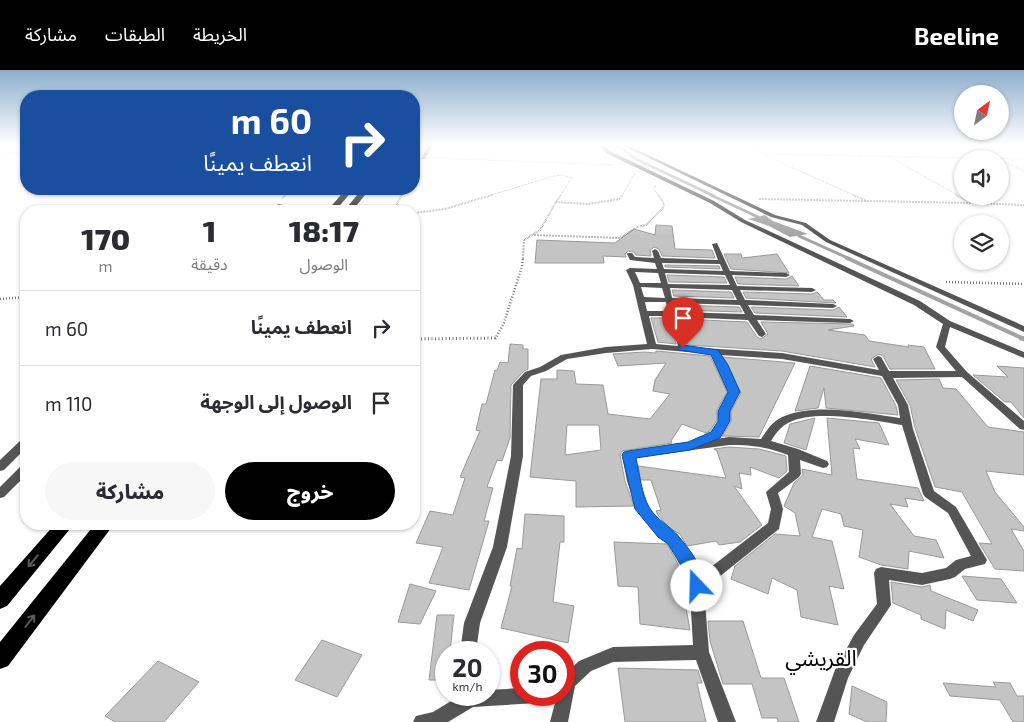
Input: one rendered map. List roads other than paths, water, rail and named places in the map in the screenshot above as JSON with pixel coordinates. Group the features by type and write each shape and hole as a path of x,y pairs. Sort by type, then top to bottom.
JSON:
{"highway":[{"path":"336,205 345,195"},
{"path":"353,205 361,195"},
{"path":"0,600 60,530"},
{"path":"0,660 101,530"}],"street":[{"path":"651,175 670,182 712,202 744,221 917,303 947,323 1024,355"},
{"path":"688,175 773,216 804,224 828,241 1024,329"},
{"path":"715,244 750,318 762,334"},
{"path":"655,251 683,348"},
{"path":"630,254 632,259 723,262"},
{"path":"652,346 637,284 630,270 786,275"},
{"path":"637,284 812,290"},
{"path":"640,299 833,306"},
{"path":"644,313 850,321"},
{"path":"947,323 940,347 964,374 1024,426"},
{"path":"470,641 472,623 500,547 517,456 518,385 528,374 543,369 564,357 606,350 652,346 782,356 887,374 964,374"},
{"path":"690,446 715,435 724,421 724,411 734,392 714,352"},
{"path":"825,722 841,676 859,640 884,605 880,573 922,579 950,573 962,564 980,560 952,510 929,494 906,422 903,405 878,359"},
{"path":"764,443 775,426 793,416 827,413 906,422"},
{"path":"727,722 701,652 696,576 673,539 663,533 642,509 628,455 729,441 753,441 794,452 824,464"},
{"path":"0,467 20,448"},
{"path":"697,586 774,525 777,509 772,492 781,482 795,474 794,452"},
{"path":"0,494 20,474"},
{"path":"575,675 585,666 613,654 701,652"},
{"path":"422,722 435,720 456,706"},
{"path":"559,722 562,706"}],"waterway":[{"path":"671,175 714,196"},
{"path":"711,195 758,217"},
{"path":"799,236 850,259"},
{"path":"847,258 1024,339 1021,338"}],"district":[{"name":"القريشي","path":"821,657"}]}
